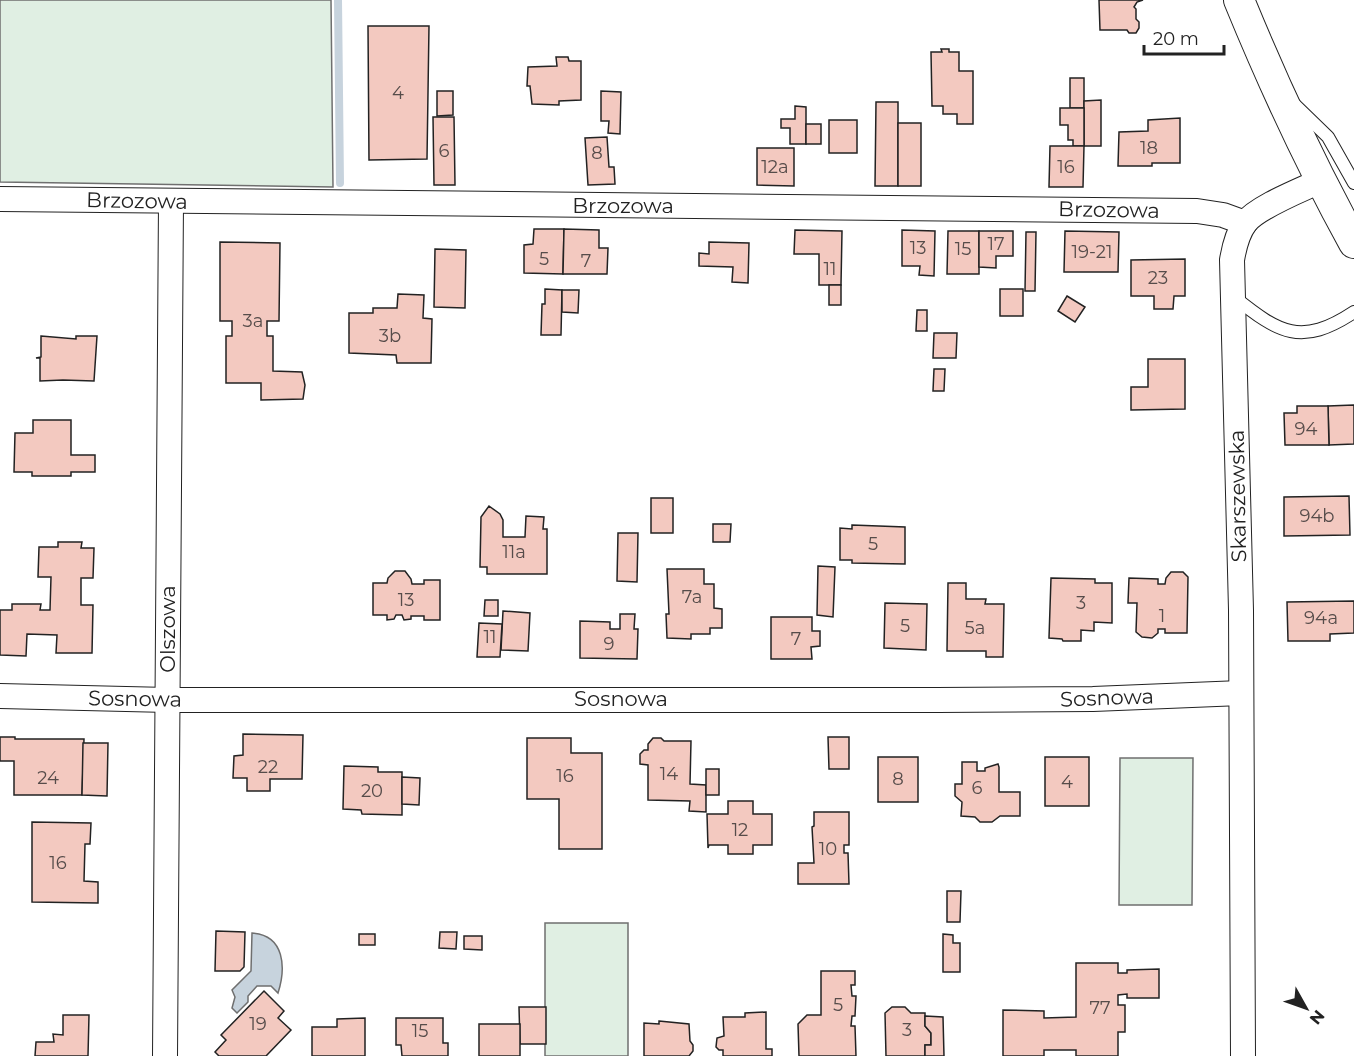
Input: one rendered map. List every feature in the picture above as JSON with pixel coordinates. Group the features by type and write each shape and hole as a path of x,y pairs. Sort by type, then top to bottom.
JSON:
{"street":[{"path":"1239,0 1320,181 1354,243"},
{"path":"1245,223 1266,208 1320,181"},
{"name":"Brzozowa","path":"0,199 1197,211 1222,215 1245,223"},
{"name":"Olszowa","path":"165,1056 171,202"},
{"name":"Skarszewska","path":"1243,1056 1241,693 1232,260 1236,242 1245,223"},
{"name":"Sosnowa","path":"0,696 168,700 1082,699 1241,693"}],"lane":[{"path":"1277,88 1328,137 1354,183"},
{"path":"1233,296 1265,322 1287,331 1311,332 1335,325 1354,312"}],"green space":[{"path":"0,0 331,0 333,187 0,182"},
{"path":"1120,758 1193,758 1192,905 1119,905"},
{"path":"545,923 628,923 628,1056 545,1056"}],"shaded area":[{"path":"252,933 263,935 277,946 282,964 281,983 278,993 271,986 257,986 248,996 248,1002 237,1013 232,1008 235,997 232,990 251,971"}],"building":[{"path":"1099,0 1143,0 1137,2 1134,7 1136,19 1139,22 1136,33 1129,33 1127,30 1100,30"},
{"path":"368,26 429,26 427,159 369,160"},
{"path":"941,49 959,52 959,71 973,71 973,124 957,124 957,114 943,114 943,106 932,106 931,52 942,52"},
{"path":"556,57 568,57 569,61 581,61 581,100 559,101 559,105 532,104 530,86 527,86 528,67 557,66"},
{"path":"1070,78 1084,78 1084,108 1070,108"},
{"path":"437,91 453,91 453,115 437,116"},
{"path":"601,91 621,92 620,134 608,133 609,121 601,121"},
{"path":"1101,100 1101,146 1084,146 1084,101"},
{"path":"876,102 898,102 898,186 875,186"},
{"path":"795,106 806,107 806,144 790,144 790,128 781,128 781,119 795,119"},
{"path":"1060,108 1084,108 1084,146 1073,146 1073,140 1068,140 1068,125 1060,125"},
{"path":"433,117 454,117 455,185 434,185"},
{"path":"1180,118 1180,163 1118,166 1119,132 1148,131 1148,120"},
{"path":"829,120 857,120 857,153 829,153"},
{"path":"898,123 921,123 921,186 898,186"},
{"path":"806,124 821,124 821,144 806,144"},
{"path":"607,137 609,167 614,167 615,184 588,185 585,138"},
{"path":"1050,146 1084,146 1083,187 1049,187"},
{"path":"757,148 794,148 794,186 757,185"},
{"path":"534,229 564,229 563,274 524,273 524,245 533,244"},
{"path":"564,229 599,230 599,248 608,248 607,274 563,274"},
{"path":"795,230 842,231 841,285 819,285 819,254 794,254"},
{"path":"902,230 935,231 934,276 919,275 920,266 902,266"},
{"path":"948,231 979,231 979,274 947,274"},
{"path":"979,231 1013,231 1013,256 996,256 996,268 979,267"},
{"path":"1065,231 1119,232 1118,272 1064,272"},
{"path":"1026,232 1036,232 1035,291 1025,291"},
{"path":"220,242 280,243 279,321 267,321 267,336 273,336 273,371 302,372 305,385 303,399 261,400 261,383 226,383 226,336 232,336 232,321 220,321"},
{"path":"709,242 749,243 748,283 732,282 733,267 699,266 699,253 709,254"},
{"path":"435,249 466,250 465,308 434,307"},
{"path":"1185,259 1185,296 1174,296 1173,309 1154,309 1154,296 1131,296 1131,260"},
{"path":"829,285 841,285 841,305 829,305"},
{"path":"545,289 562,290 561,335 541,335"},
{"path":"1000,289 1023,289 1023,316 1000,316"},
{"path":"562,290 579,290 578,313 562,312"},
{"path":"398,294 424,295 423,318 432,319 431,363 397,363 396,355 349,353 349,313 373,313 373,308 397,308"},
{"path":"1067,296 1085,307 1075,322 1058,311"},
{"path":"917,310 927,310 927,331 916,331"},
{"path":"934,333 957,333 956,358 933,358"},
{"path":"41,336 76,339 76,336 97,336 94,381 40,381 40,358 36,358 41,357"},
{"path":"1148,359 1185,359 1185,409 1131,410 1131,387 1148,387"},
{"path":"934,369 945,369 944,391 933,391"},
{"path":"1354,405 1354,444 1329,445 1328,406"},
{"path":"1297,406 1328,406 1329,445 1285,445 1284,413 1297,413"},
{"path":"33,420 71,420 71,455 95,455 95,472 71,472 71,476 32,476 32,472 14,472 15,433 33,433"},
{"path":"1349,496 1350,535 1284,536 1284,497"},
{"path":"651,498 673,498 673,533 651,533"},
{"path":"489,506 500,514 503,520 503,537 525,537 526,516 544,517 543,529 547,529 547,574 487,574 487,567 480,567 481,517"},
{"path":"713,524 731,524 730,542 713,542"},
{"path":"852,525 905,527 905,564 852,563 852,560 840,560 840,528 852,529"},
{"path":"618,533 638,533 637,582 617,581"},
{"path":"58,542 82,542 81,548 94,548 93,578 81,578 81,605 93,605 92,653 56,653 57,635 27,634 26,656 0,655 0,610 12,610 12,604 41,604 40,610 50,610 51,577 38,577 39,547 58,547"},
{"path":"818,566 835,567 833,617 817,615"},
{"path":"667,569 704,569 704,584 714,584 714,608 722,609 722,628 710,628 710,634 691,634 691,639 667,638 666,614 669,614"},
{"path":"395,571 405,571 412,584 424,584 424,580 440,580 440,620 424,620 424,616 411,616 411,619 404,620 402,615 396,615 394,619 387,620 387,615 373,615 373,583 387,583 388,578"},
{"path":"1171,572 1183,572 1188,577 1187,633 1165,633 1165,629 1158,629 1158,633 1152,638 1142,637 1136,632 1137,603 1128,603 1129,578 1158,579 1158,584 1165,584"},
{"path":"1051,578 1095,579 1095,583 1112,583 1112,623 1094,622 1094,631 1081,630 1081,641 1049,638"},
{"path":"948,583 966,583 966,599 986,599 985,604 1004,604 1003,657 986,657 986,651 947,651"},
{"path":"485,600 498,600 498,616 484,616"},
{"path":"1354,601 1354,633 1330,634 1330,641 1288,641 1287,602"},
{"path":"885,603 927,604 926,650 884,648"},
{"path":"503,611 530,613 528,651 501,650"},
{"path":"620,614 635,614 634,629 638,629 637,659 580,658 580,621 610,622 610,629 620,629"},
{"path":"771,617 812,617 812,631 820,631 820,646 811,647 812,659 771,659"},
{"path":"479,623 502,624 500,657 477,657"},
{"path":"243,734 303,735 302,779 270,779 270,791 247,791 247,778 233,778 234,756 243,755"},
{"path":"0,737 84,739 82,795 14,795 14,761 0,761"},
{"path":"828,737 849,737 849,769 829,769"},
{"path":"527,738 571,738 571,753 602,753 602,849 559,849 559,799 527,799"},
{"path":"653,738 661,738 664,741 691,741 690,784 706,785 706,812 689,811 690,801 648,800 648,765 640,764 640,754 648,750 648,744"},
{"path":"83,743 108,743 107,796 82,795"},
{"path":"878,757 918,757 918,802 878,802"},
{"path":"1045,757 1089,757 1089,806 1045,806"},
{"path":"962,762 977,762 977,771 985,771 985,768 998,764 999,792 1020,792 1020,816 1000,816 992,822 980,822 975,817 961,816 962,802 955,796 955,784 962,784"},
{"path":"344,766 378,767 378,772 402,772 402,815 362,814 361,810 343,809"},
{"path":"706,769 719,769 719,795 706,795"},
{"path":"402,777 420,778 419,805 402,804"},
{"path":"728,801 753,801 753,814 772,814 772,845 753,845 753,854 728,854 728,845 709,845 708,848 707,814 728,814"},
{"path":"814,812 849,812 849,845 844,845 844,853 848,853 849,884 798,884 798,863 814,863 812,827 814,826"},
{"path":"32,822 91,823 90,844 85,844 84,881 98,882 98,903 32,902"},
{"path":"947,891 961,891 960,922 947,922"},
{"path":"216,931 245,932 244,967 240,971 215,971"},
{"path":"440,932 457,932 456,949 439,948"},
{"path":"359,934 375,934 375,945 359,945"},
{"path":"943,934 953,935 953,943 960,943 960,972 943,972"},
{"path":"464,936 482,936 482,950 464,949"},
{"path":"1076,963 1118,963 1118,973 1127,973 1127,970 1159,969 1159,998 1127,998 1127,994 1118,995 1118,1005 1125,1005 1125,1032 1118,1032 1118,1056 1076,1056 1076,1050 1044,1050 1044,1056 1003,1056 1003,1010 1044,1011 1044,1018 1076,1017"},
{"path":"821,971 855,971 855,985 851,985 852,996 856,996 855,1016 852,1016 851,1026 855,1026 856,1056 799,1056 798,1024 807,1015 821,1015"},
{"path":"264,991 284,1011 278,1018 291,1030 266,1056 219,1056 215,1052 226,1040 221,1035"},
{"path":"519,1007 546,1007 546,1044 520,1044"},
{"path":"892,1007 905,1007 911,1013 925,1013 925,1026 931,1033 931,1045 925,1045 925,1056 886,1056 885,1013"},
{"path":"766,1012 766,1049 772,1049 772,1056 723,1056 723,1050 716,1047 717,1038 724,1036 723,1017 745,1017 745,1013"},
{"path":"63,1015 89,1015 88,1056 35,1056 36,1042 54,1042 53,1034 63,1035"},
{"path":"925,1016 943,1017 944,1056 925,1056 925,1045 931,1045 931,1033 925,1026"},
{"path":"365,1018 365,1056 312,1056 312,1027 337,1027 337,1019"},
{"path":"396,1018 443,1018 443,1043 448,1043 448,1056 402,1056 401,1045 396,1045"},
{"path":"659,1021 689,1024 693,1051 689,1056 644,1056 644,1023 659,1024"},
{"path":"479,1024 520,1024 520,1056 479,1056"}],"waterway":[{"path":"338,0 340,183"}]}
